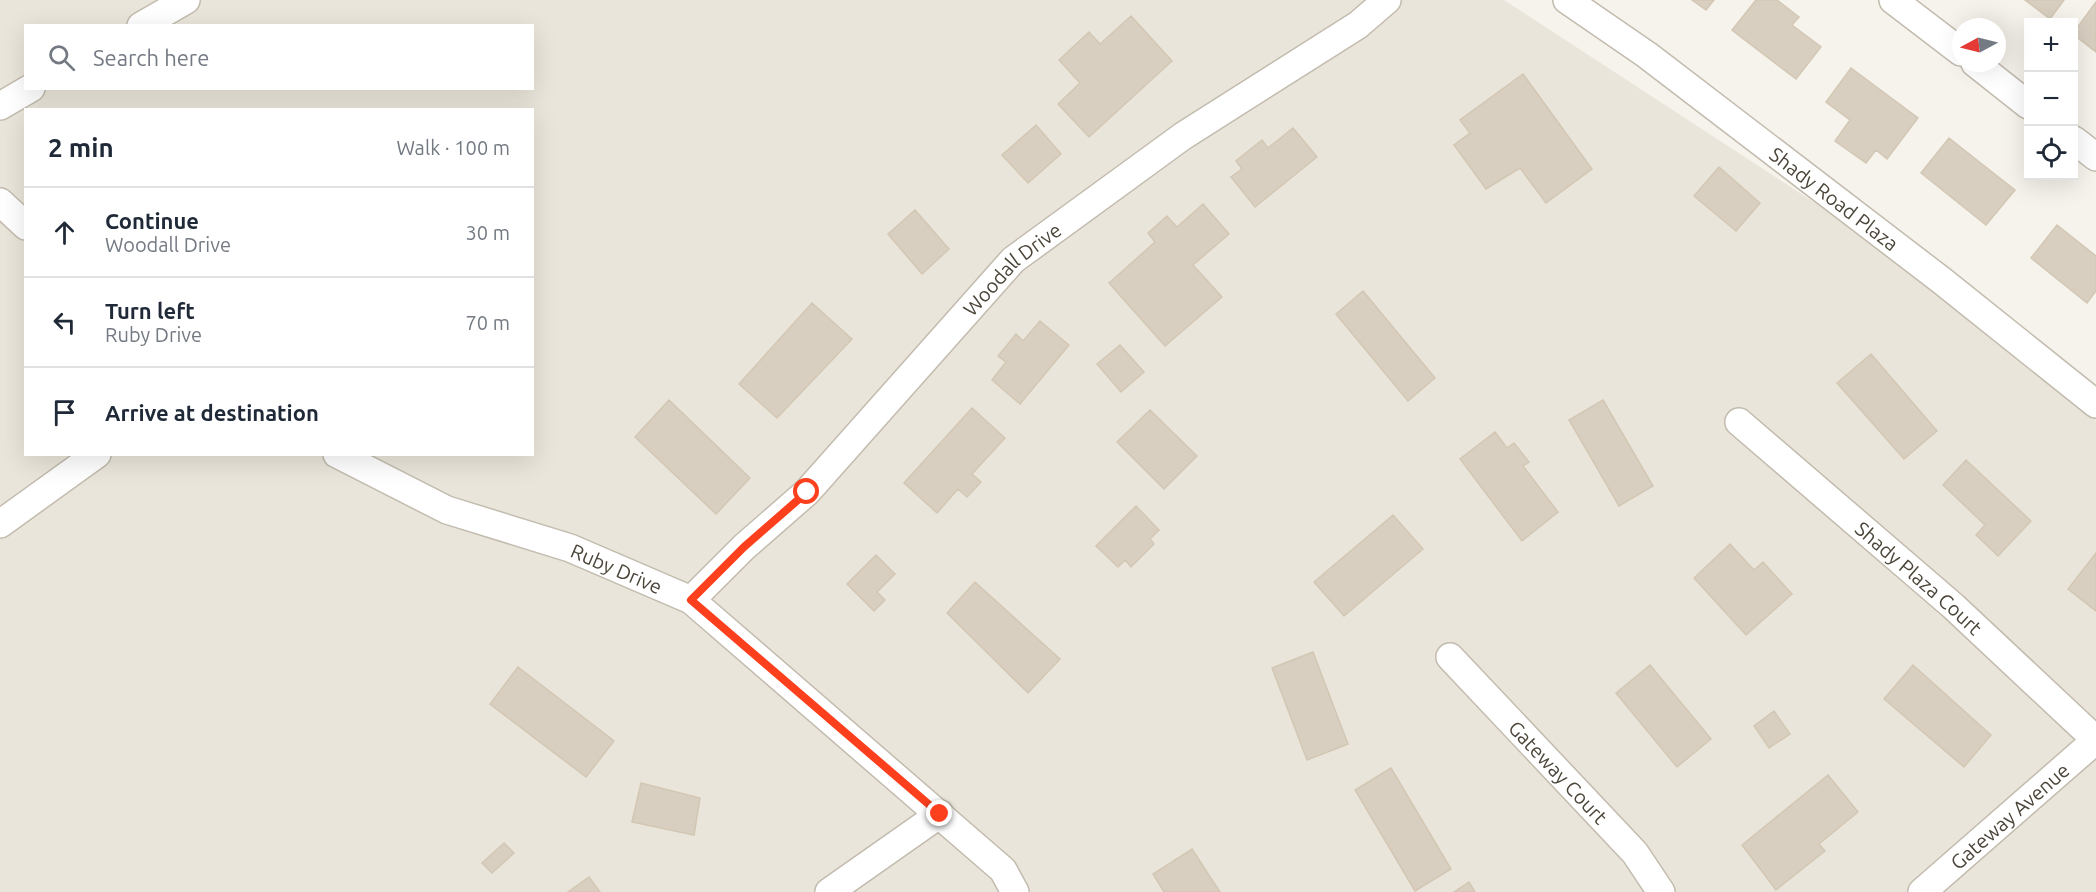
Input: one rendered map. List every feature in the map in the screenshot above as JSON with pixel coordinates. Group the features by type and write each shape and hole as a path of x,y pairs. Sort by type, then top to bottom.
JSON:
{"street":[{"path":"144,24 186,0"},
{"name":"Woodall Drive","path":"691,600 744,547 807,492 1013,260 1183,136 1358,25 1387,0"},
{"name":"Shady Road Plaza","path":"1567,0 1676,77 1941,280 2096,404"},
{"path":"1893,0 1952,45"},
{"path":"1986,72 2024,102"},
{"path":"0,106 28,90"},
{"path":"2078,144 2096,157"},
{"path":"0,202 24,224"},
{"name":"Shady Plaza Court","path":"1739,422 1953,606 2096,740"},
{"path":"0,524 94,456"},
{"name":"Ruby Drive","path":"341,456 447,510 570,548 691,600 1003,870 1015,892"},
{"name":"Gateway Court","path":"1450,657 1635,853 1661,892"},
{"name":"Gateway Avenue","path":"1922,892 2096,740"},
{"path":"829,892 940,814"}],"shaded area":[{"path":"0,0 1504,0 2096,386 2096,892 0,892"}],"building":[{"path":"1692,0 1714,0 1706,10"},
{"path":"1756,0 1777,0 1799,17 1792,25 1821,47 1796,79 1732,30"},
{"path":"2025,0 2064,0 2049,18"},
{"path":"2096,2 2096,52 2078,38 2078,27"},
{"path":"1131,16 1172,61 1089,137 1058,104 1080,83 1059,60 1089,32 1100,44"},
{"path":"1851,68 1918,118 1887,159 1876,150 1866,163 1835,141 1850,120 1826,102"},
{"path":"1523,74 1592,169 1546,203 1520,168 1486,189 1454,145 1470,133 1460,120"},
{"path":"1036,125 1061,154 1028,183 1002,155"},
{"path":"1293,128 1317,157 1255,207 1231,177 1242,169 1236,161 1262,140 1268,148"},
{"path":"1949,138 2015,190 1986,225 1921,173"},
{"path":"1719,167 1760,203 1736,231 1694,196"},
{"path":"1203,204 1229,234 1193,265 1222,297 1165,346 1109,283 1155,242 1148,233 1167,216 1177,227"},
{"path":"915,210 949,249 922,274 888,234"},
{"path":"2057,225 2096,256 2096,291 2087,303 2031,258"},
{"path":"1363,291 1435,378 1408,401 1336,314"},
{"path":"812,303 852,339 777,418 739,384"},
{"path":"1040,321 1069,345 1020,404 992,380 1006,362 998,356 1016,334 1023,341"},
{"path":"1120,345 1144,372 1121,392 1097,364"},
{"path":"1871,354 1937,431 1904,459 1837,383"},
{"path":"669,400 750,478 716,514 635,437"},
{"path":"1603,400 1653,486 1619,506 1569,420"},
{"path":"972,408 1005,438 972,474 981,482 967,497 958,489 937,513 904,483"},
{"path":"1150,410 1197,456 1164,489 1117,442"},
{"path":"1495,432 1507,448 1514,443 1529,462 1523,466 1558,512 1522,541 1460,459"},
{"path":"1966,460 2031,521 1998,556 1976,535 1985,525 1943,485"},
{"path":"1136,506 1159,530 1150,539 1154,544 1131,567 1125,560 1118,567 1096,546"},
{"path":"1393,515 1423,549 1344,616 1314,582"},
{"path":"1730,544 1754,570 1763,562 1792,594 1746,635 1694,578"},
{"path":"2096,553 2096,611 2068,589"},
{"path":"876,555 895,574 877,592 885,600 874,611 847,584"},
{"path":"975,582 1060,659 1028,693 947,613"},
{"path":"1313,652 1348,744 1307,760 1272,668"},
{"path":"1650,665 1711,739 1677,767 1616,693"},
{"path":"1913,665 1991,735 1964,767 1884,699"},
{"path":"518,667 614,741 586,777 490,704"},
{"path":"1774,711 1790,734 1769,748 1754,726"},
{"path":"1391,768 1451,869 1415,891 1355,790"},
{"path":"1828,775 1858,812 1819,844 1825,851 1776,890 1742,845"},
{"path":"641,783 700,798 694,835 632,822"},
{"path":"504,843 514,853 492,873 482,863"},
{"path":"1192,849 1220,892 1164,892 1153,874"},
{"path":"589,877 600,892 568,892"},
{"path":"1469,882 1475,892 1454,892"}],"route":[{"path":"807,492 744,547 691,600 940,814"}]}
